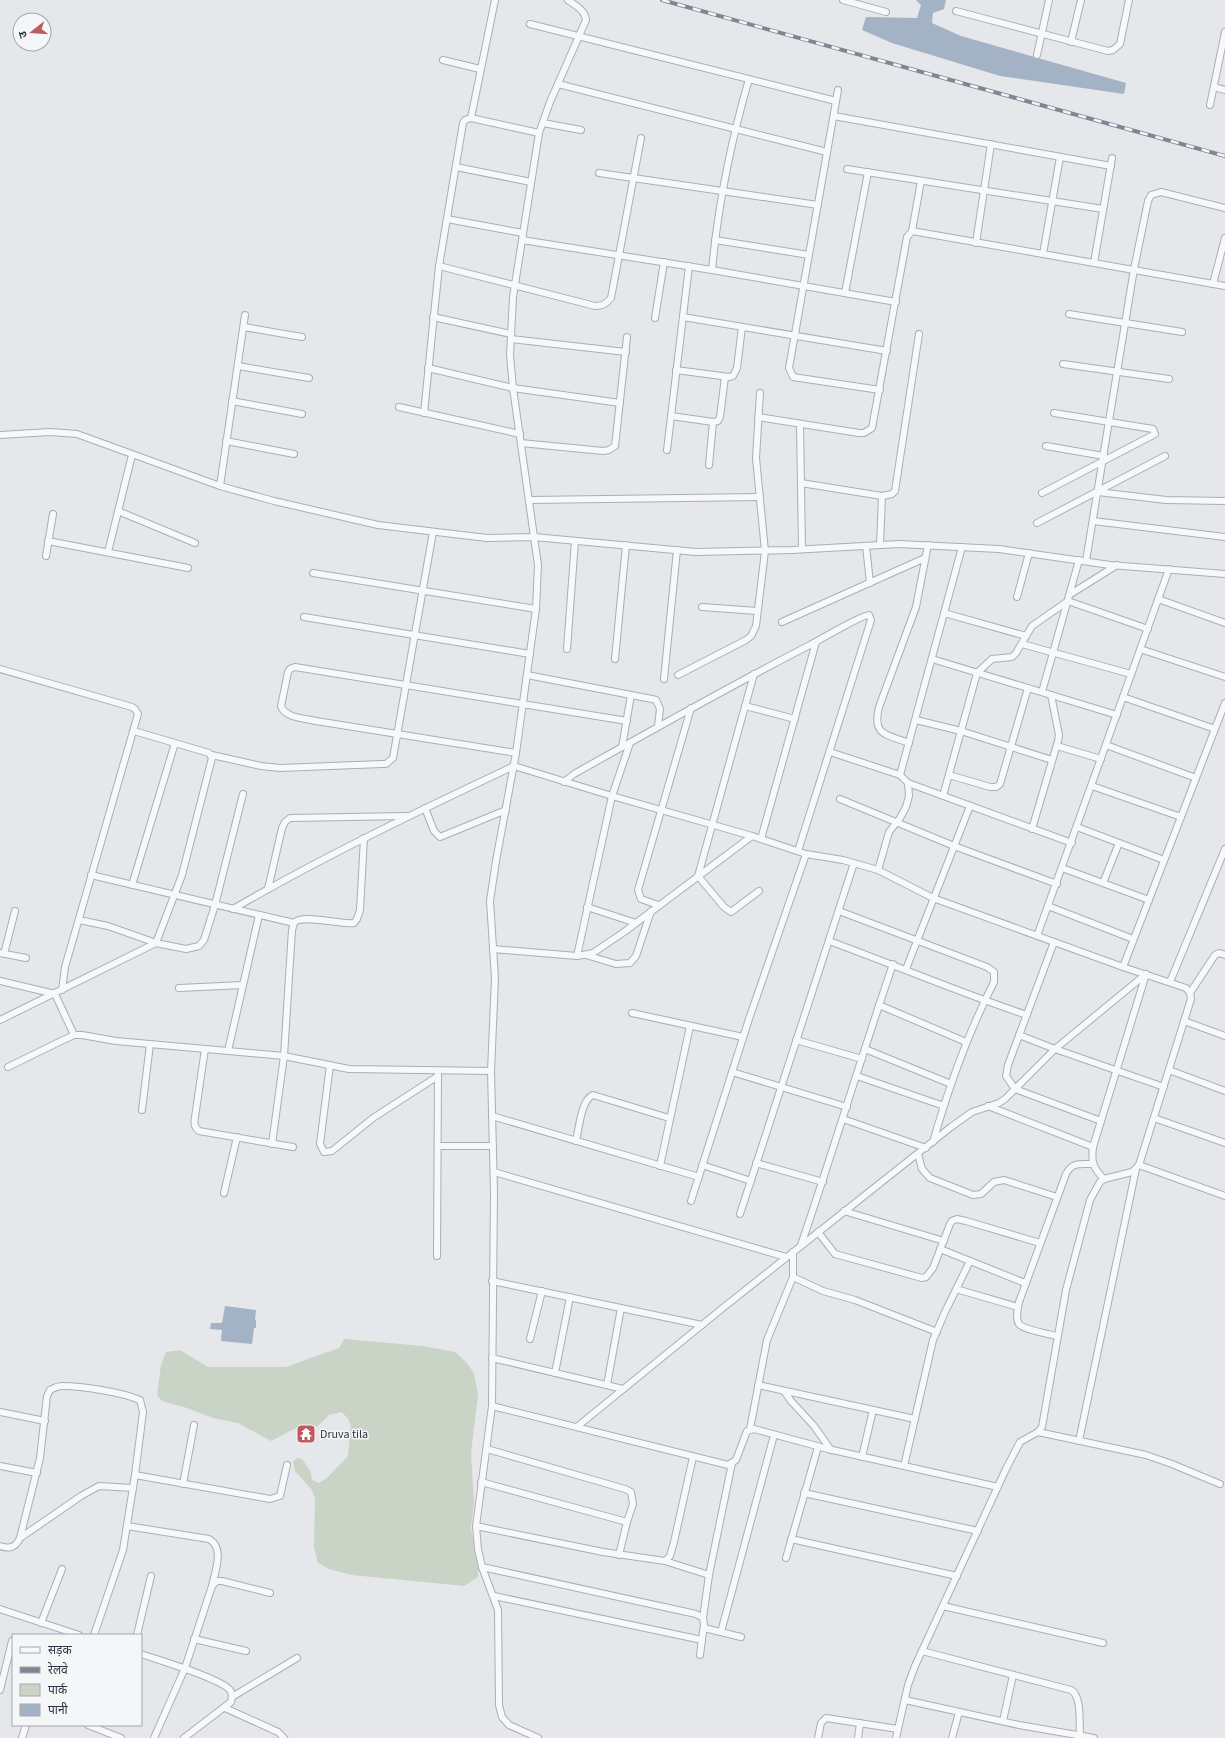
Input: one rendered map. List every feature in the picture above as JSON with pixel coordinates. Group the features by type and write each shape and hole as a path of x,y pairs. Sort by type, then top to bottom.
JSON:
{"street":[{"path":"471,118 495,0"},
{"path":"538,1738 509,1725 502,1717 499,1705 498,1610 482,1567 478,1548 476,1526 492,1406 494,1172 491,1071 495,978 490,901 516,753 536,609 538,565 513,388 510,355 511,336 515,285 539,133 550,102 586,20 586,15 568,0"},
{"path":"843,0 886,12"},
{"path":"1037,55 1049,0"},
{"path":"1071,42 1081,0"},
{"path":"956,11 1108,51 1118,48 1120,44 1129,0"},
{"path":"530,24 836,101"},
{"path":"1210,105 1224,45 1225,32"},
{"path":"443,60 480,69"},
{"path":"712,270 715,240 735,128 749,79"},
{"path":"558,84 828,152"},
{"path":"1214,86 1225,90"},
{"path":"838,90 789,368 793,377 880,390"},
{"path":"834,116 1110,166"},
{"path":"424,413 439,266 463,123 465,120 471,118 539,133"},
{"path":"543,123 581,130"},
{"path":"439,266 595,306 607,304 611,298 620,255 641,138"},
{"path":"976,243 992,144"},
{"path":"1043,254 1060,157"},
{"path":"1094,263 1112,158"},
{"path":"456,167 532,182"},
{"path":"847,168 1103,209"},
{"path":"845,293 868,172"},
{"path":"599,173 818,205"},
{"path":"758,417 864,434 872,428 908,237 912,231 921,181"},
{"path":"1086,561 1134,269 1148,201 1151,195 1161,192 1225,208"},
{"path":"447,219 523,233"},
{"path":"912,231 1225,286"},
{"path":"1213,284 1225,238"},
{"path":"522,240 689,266 896,302"},
{"path":"715,240 809,255"},
{"path":"655,318 664,262"},
{"path":"667,450 689,266"},
{"path":"1069,314 1182,332"},
{"path":"220,486 245,316"},
{"path":"433,317 511,336 626,352"},
{"path":"683,317 887,351"},
{"path":"244,327 302,337"},
{"path":"676,370 733,376 736,373 742,327"},
{"path":"801,483 882,496 888,496 895,491 919,334"},
{"path":"521,443 603,452 615,446 628,337"},
{"path":"1062,364 1170,379"},
{"path":"238,366 309,378"},
{"path":"428,368 513,388 620,403"},
{"path":"671,416 713,422 718,421 720,417 725,376"},
{"path":"678,675 751,636 756,626 765,551 756,458 760,393"},
{"path":"232,401 302,414"},
{"path":"399,407 520,434"},
{"path":"1042,493 1103,459 1155,434 1153,429 1054,414"},
{"path":"709,465 713,422"},
{"path":"800,424 802,549"},
{"path":"0,435 50,432 77,434 220,486 378,525 433,532 487,538 534,537 696,552 765,551 899,544 928,545 999,549 1117,565 1225,574"},
{"path":"226,441 294,454"},
{"path":"1046,446 1103,459"},
{"path":"108,552 132,455"},
{"path":"1037,523 1165,456"},
{"path":"1098,492 1166,500 1225,501"},
{"path":"880,545 882,496"},
{"path":"529,500 760,497"},
{"path":"118,511 195,543"},
{"path":"46,556 53,514"},
{"path":"1093,521 1225,537"},
{"path":"134,731 212,755 261,766 280,768 386,764 393,758 433,532"},
{"path":"48,541 188,568"},
{"path":"567,649 575,541"},
{"path":"615,659 626,545"},
{"path":"909,743 879,730 876,724 876,717 883,694 916,607 928,545"},
{"path":"866,546 870,583"},
{"path":"900,775 962,547"},
{"path":"664,679 677,550"},
{"path":"1017,597 1029,553"},
{"path":"782,622 925,558"},
{"path":"1042,692 1079,560"},
{"path":"943,796 977,673 992,658 1012,657 1022,644 1032,626 1068,598 1117,565"},
{"path":"1037,936 1072,844 1169,569"},
{"path":"313,573 536,609"},
{"path":"1068,598 1148,629"},
{"path":"1158,600 1225,623"},
{"path":"702,607 757,611"},
{"path":"944,612 1026,636"},
{"path":"564,782 574,774 658,726 866,614 871,617 871,620 798,851"},
{"path":"304,617 530,654"},
{"path":"761,839 816,642"},
{"path":"1022,644 1131,674"},
{"path":"1140,649 1225,677"},
{"path":"932,659 1117,715"},
{"path":"516,753 316,721 288,715 282,710 281,706 288,672 290,669 295,667 627,721"},
{"path":"0,669 132,707 138,714 63,974 62,990"},
{"path":"698,876 711,824 754,674"},
{"path":"527,675 656,700 660,709 658,726"},
{"path":"949,775 990,787 996,787 1002,780 1028,688"},
{"path":"622,747 631,695"},
{"path":"1032,829 1059,735 1051,695"},
{"path":"1123,697 1215,729"},
{"path":"1123,967 1225,703"},
{"path":"745,706 794,719"},
{"path":"658,905 641,899 638,890 660,810 691,708"},
{"path":"916,720 961,731 1052,760"},
{"path":"132,885 175,743"},
{"path":"577,956 612,796 630,743"},
{"path":"1106,745 1196,778"},
{"path":"1057,746 1101,759"},
{"path":"830,752 900,775 908,783 1072,844"},
{"path":"0,1020 156,943 188,856 212,762 212,755"},
{"path":"233,909 364,838 514,766 564,782 752,836 806,854 854,863 878,870 933,898 1123,967 1186,988 1190,993 1191,998 1138,1167 1079,1441"},
{"path":"878,870 889,832 906,807 909,796 908,783"},
{"path":"1092,786 1181,817"},
{"path":"79,920 108,926 156,943 186,949 199,946 204,940 215,905 244,794"},
{"path":"840,799 954,846 1057,884"},
{"path":"906,969 970,806"},
{"path":"425,808 434,831 440,837 506,810"},
{"path":"268,889 282,828 285,822 290,818 409,816"},
{"path":"1077,827 1164,860"},
{"path":"493,949 577,956 593,953 636,923 752,836"},
{"path":"91,875 294,923 299,920 307,919 347,924 354,923 360,910 364,838"},
{"path":"1103,883 1119,843"},
{"path":"1170,982 1225,849"},
{"path":"691,1201 743,1037 806,854"},
{"path":"740,1214 854,863"},
{"path":"1062,868 1149,900"},
{"path":"698,876 724,907 731,912 759,892"},
{"path":"1048,906 1133,939"},
{"path":"588,907 636,923"},
{"path":"839,910 994,972 994,982 966,1042 950,1084 933,1142"},
{"path":"15,911 2,953 26,958"},
{"path":"586,955 616,964 630,963 636,956 651,911"},
{"path":"228,1051 259,915"},
{"path":"272,1144 284,1056 292,930 294,923"},
{"path":"829,941 906,969 984,1001 1027,1015"},
{"path":"1054,942 1006,1072 1008,1081 1015,1089 1101,1121"},
{"path":"1190,993 1215,954 1219,953 1225,955"},
{"path":"801,1246 893,964"},
{"path":"578,1426 786,1257 961,1119 972,1112 999,1103 1005,1099 1055,1049 1146,974"},
{"path":"1104,1178 1095,1170 1092,1164 1094,1147 1146,974"},
{"path":"0,981 55,994"},
{"path":"179,988 243,985"},
{"path":"55,994 74,1035"},
{"path":"879,1005 966,1042"},
{"path":"632,1013 743,1037"},
{"path":"1184,1021 1225,1036"},
{"path":"660,1166 669,1118 690,1026"},
{"path":"8,1067 74,1035 82,1035 103,1039 150,1044 284,1056 362,1070 438,1073 491,1071"},
{"path":"1020,1035 1055,1049 1164,1087"},
{"path":"796,1040 862,1059"},
{"path":"142,1110 150,1044"},
{"path":"205,1049 194,1126 199,1130 292,1147"},
{"path":"865,1049 950,1084"},
{"path":"330,1065 320,1144 324,1152 328,1153 373,1118 438,1073"},
{"path":"1169,1070 1225,1091"},
{"path":"732,1072 847,1107"},
{"path":"437,1256 438,1073"},
{"path":"857,1076 944,1106"},
{"path":"576,1141 584,1105 589,1096 592,1095 669,1118"},
{"path":"988,1106 1094,1147"},
{"path":"492,1116 699,1177"},
{"path":"843,1118 926,1148"},
{"path":"1154,1118 1225,1143"},
{"path":"224,1193 237,1137"},
{"path":"438,1146 493,1146"},
{"path":"918,1154 922,1168 930,1178 973,1195 981,1194 994,1182 1004,1180 1057,1197"},
{"path":"756,1163 823,1182"},
{"path":"1057,1336 1019,1324 1017,1319 1018,1307 1025,1283 1069,1168 1078,1164 1092,1164"},
{"path":"702,1165 751,1181"},
{"path":"896,1738 913,1672 998,1487 1020,1442 1038,1432 1043,1421 1066,1290 1090,1200 1100,1182 1104,1178 1132,1172 1138,1167"},
{"path":"1138,1167 1225,1196"},
{"path":"494,1172 786,1257"},
{"path":"844,1211 944,1241"},
{"path":"818,1232 835,1254 915,1277 926,1277 930,1274 952,1221 961,1220 1040,1243"},
{"path":"940,1249 1025,1283"},
{"path":"492,1406 578,1426 693,1457 728,1465 732,1463 736,1460 744,1434 750,1429 767,1340 793,1277 793,1252"},
{"path":"904,1466 930,1351 956,1289 970,1261"},
{"path":"793,1277 823,1291 855,1300 937,1332"},
{"path":"492,1281 702,1325"},
{"path":"956,1289 1018,1307"},
{"path":"530,1339 542,1291"},
{"path":"555,1373 570,1297"},
{"path":"607,1385 621,1308"},
{"path":"492,1358 623,1389"},
{"path":"758,1385 915,1419"},
{"path":"0,1546 13,1547 17,1545 20,1538 37,1473 45,1421 47,1396 50,1390 61,1386 94,1390 140,1400 143,1412 136,1475 123,1550 94,1634"},
{"path":"784,1391 814,1426 831,1450"},
{"path":"862,1456 873,1410"},
{"path":"0,1412 45,1421"},
{"path":"184,1484 194,1425"},
{"path":"750,1429 818,1447 998,1487"},
{"path":"1038,1432 1146,1456 1172,1464 1220,1484"},
{"path":"721,1632 774,1435"},
{"path":"786,1558 818,1447"},
{"path":"487,1449 631,1492 633,1504 619,1555"},
{"path":"665,1561 670,1556 674,1542 693,1457"},
{"path":"700,1655 709,1574 732,1463"},
{"path":"136,1475 276,1499 280,1496 282,1491 287,1465"},
{"path":"0,1466 37,1473"},
{"path":"481,1482 627,1522"},
{"path":"20,1538 81,1496 99,1486 133,1488"},
{"path":"804,1493 978,1531"},
{"path":"127,1526 209,1539 216,1544 218,1553 212,1586 185,1668 154,1738"},
{"path":"476,1526 619,1555 665,1561 709,1574"},
{"path":"791,1539 957,1576"},
{"path":"482,1567 696,1614 703,1618"},
{"path":"41,1623 62,1569"},
{"path":"137,1634 151,1576"},
{"path":"212,1586 217,1581 222,1581 270,1593"},
{"path":"494,1596 702,1640"},
{"path":"943,1606 1103,1644"},
{"path":"0,1609 76,1634"},
{"path":"704,1628 741,1637"},
{"path":"194,1639 246,1651"},
{"path":"0,1690 12,1641"},
{"path":"922,1651 1075,1692 1078,1698 1080,1735"},
{"path":"142,1654 185,1668 230,1690 232,1697 231,1702 184,1738"},
{"path":"232,1697 297,1658"},
{"path":"1003,1721 1013,1675"},
{"path":"905,1700 1003,1721 1094,1738"},
{"path":"225,1708 278,1732 284,1738"},
{"path":"952,1738 959,1712"},
{"path":"818,1738 821,1723 826,1718 898,1729"},
{"path":"858,1738 860,1723"},
{"path":"22,1738 26,1726"},
{"path":"91,1726 121,1738"}],"green space":[{"path":"344,1339 423,1346 455,1352 466,1362 474,1373 478,1394 471,1453 474,1503 471,1527 478,1563 478,1577 464,1586 352,1575 329,1569 318,1563 314,1547 315,1498 312,1490 295,1471 293,1462 297,1458 302,1459 311,1472 312,1480 319,1483 327,1478 348,1456 351,1426 348,1418 341,1412 329,1415 318,1426 294,1429 271,1441 238,1423 213,1418 187,1408 162,1401 157,1395 161,1365 166,1352 180,1350 208,1367 286,1367 339,1348"}],"water":[{"path":"916,0 946,0 944,9 933,13 932,23 961,36 1126,83 1124,94 1000,76 892,43 862,30 866,17 917,18 921,5"},
{"path":"225,1306 256,1310 256,1328 254,1328 252,1344 221,1341 222,1330 210,1329 211,1323 222,1323"}],"railway":[{"path":"662,0 1225,156"}],"place":[{"name":"Druva tila","path":"306,1434"}]}
